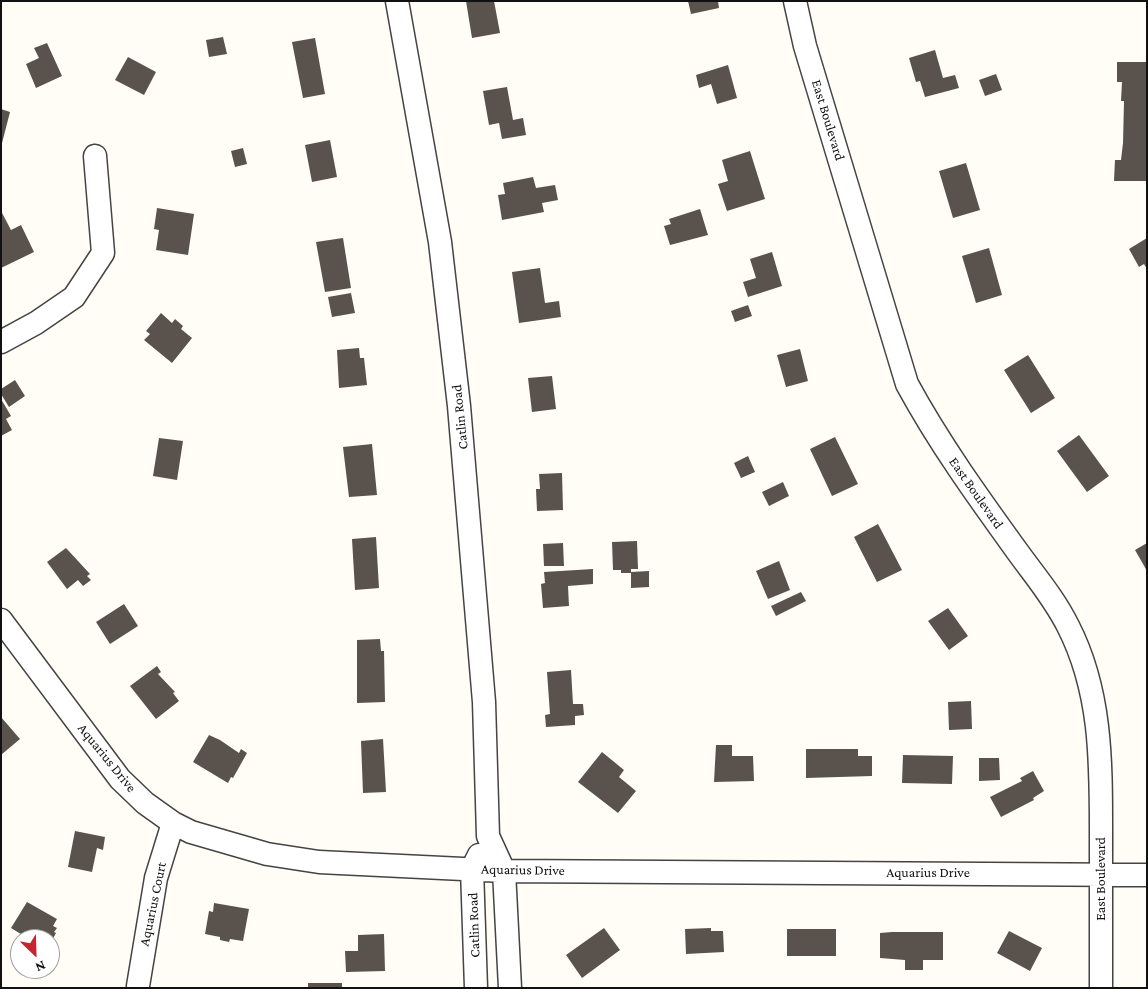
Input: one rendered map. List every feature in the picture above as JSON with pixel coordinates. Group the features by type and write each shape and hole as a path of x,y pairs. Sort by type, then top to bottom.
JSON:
{"street":[{"name":"Catlin Road","path":"397,1 440,242 459,406 484,702 488,836 504,870 510,988"},
{"name":"East Boulevard","path":"795,1 805,46 907,384 928,422 958,468 1049,593 1069,627 1084,663 1094,701 1101,747 1101,988"},
{"path":"1,342 36,323 74,296 103,253 95,156"},
{"name":"Aquarius Drive","path":"1,620 120,779 145,803 173,823 217,841 267,854 319,862 504,870 1147,875"},
{"name":"Aquarius Court","path":"138,986 156,878 173,823"},
{"name":"Catlin Road","path":"476,988 472,869 488,836"}],"building":[{"path":"466,1 494,1 500,33 472,38"},
{"path":"688,1 718,1 719,8 691,14"},
{"path":"223,37 227,54 209,57 206,40"},
{"path":"315,38 325,94 303,98 292,42"},
{"path":"47,43 62,76 36,88 26,64 39,58 34,48"},
{"path":"935,50 943,78 955,75 959,88 925,97 920,81 916,82 909,58"},
{"path":"128,57 156,72 144,95 115,80"},
{"path":"1117,62 1147,62 1147,181 1114,181 1115,160 1121,160 1123,143 1124,101 1121,101 1122,82 1117,82"},
{"path":"728,65 737,98 717,104 711,84 699,88 696,75"},
{"path":"996,74 1002,90 985,96 979,80"},
{"path":"507,87 513,120 523,118 526,135 502,139 499,123 489,125 483,91"},
{"path":"1,109 10,112 1,147"},
{"path":"330,140 337,177 312,182 305,145"},
{"path":"243,148 247,164 235,167 231,151"},
{"path":"750,151 765,199 727,211 718,184 728,181 722,160"},
{"path":"966,163 980,210 953,218 939,171"},
{"path":"533,177 536,188 555,185 558,200 542,203 544,212 502,220 498,195 505,194 503,183"},
{"path":"157,208 194,214 188,255 156,250 159,230 154,229"},
{"path":"700,209 708,235 670,245 664,226 671,224 669,219"},
{"path":"1,211 11,230 21,225 34,252 1,268"},
{"path":"343,238 351,288 325,292 316,242"},
{"path":"1147,238 1147,269 1144,264 1139,267 1129,249"},
{"path":"989,248 1002,295 976,303 962,256"},
{"path":"772,252 782,286 748,297 743,282 756,278 750,259"},
{"path":"540,268 545,303 559,301 561,317 519,323 512,272"},
{"path":"351,293 355,313 332,317 328,297"},
{"path":"748,305 752,316 735,322 731,311"},
{"path":"161,313 172,323 175,319 183,326 181,329 192,338 172,363 144,340 150,334 146,331"},
{"path":"359,348 360,358 364,358 367,385 339,388 337,350"},
{"path":"800,349 808,381 786,387 777,355"},
{"path":"1028,355 1055,398 1031,413 1004,370"},
{"path":"552,376 556,409 532,412 528,378"},
{"path":"15,380 25,396 9,407 1,394 1,389"},
{"path":"1,399 11,416 6,419 12,430 1,436"},
{"path":"1079,435 1109,476 1087,492 1057,451"},
{"path":"835,437 858,484 832,496 810,449"},
{"path":"159,438 183,441 177,480 153,476"},
{"path":"372,444 377,495 349,497 343,447"},
{"path":"748,456 755,472 741,478 734,463"},
{"path":"562,473 563,510 537,511 536,489 540,489 539,474"},
{"path":"783,482 789,496 769,506 762,492"},
{"path":"878,524 902,570 877,582 854,537"},
{"path":"376,537 379,588 355,590 352,539"},
{"path":"637,541 638,569 631,569 631,572 649,571 649,587 631,588 631,573 621,573 621,570 613,570 612,542"},
{"path":"563,543 564,566 544,566 543,544"},
{"path":"1147,543 1147,571 1135,550"},
{"path":"66,548 90,574 87,576 91,580 83,586 78,580 67,589 47,562"},
{"path":"779,561 790,590 768,599 756,571"},
{"path":"593,569 593,584 568,586 569,606 543,608 541,584 545,583 544,572"},
{"path":"801,592 806,601 776,616 771,606"},
{"path":"124,604 138,626 110,644 96,622"},
{"path":"948,608 968,636 949,650 928,621"},
{"path":"380,639 381,651 384,651 385,702 357,703 357,640"},
{"path":"157,666 161,672 158,674 175,692 173,693 179,701 156,719 130,686"},
{"path":"571,670 573,704 583,704 584,715 575,716 575,725 546,727 545,715 550,714 547,672"},
{"path":"971,701 972,729 949,730 948,702"},
{"path":"1,717 20,739 1,755"},
{"path":"209,735 239,753 241,749 247,753 233,778 231,777 228,783 193,762"},
{"path":"383,739 386,792 363,793 361,741"},
{"path":"716,745 732,745 732,756 753,756 754,781 714,782"},
{"path":"806,749 858,749 858,756 872,756 872,776 806,778"},
{"path":"602,752 624,770 619,777 636,791 618,813 578,782"},
{"path":"903,755 953,756 952,784 902,783"},
{"path":"979,758 999,758 1000,780 979,781"},
{"path":"1033,771 1044,791 1033,798 1034,800 1001,817 990,797 1022,781 1020,778"},
{"path":"75,831 105,837 103,850 97,848 92,872 68,867"},
{"path":"27,902 57,919 53,926 56,929 11,928"},
{"path":"214,903 249,909 243,941 230,939 229,942 220,940 220,937 205,934 209,911 213,912"},
{"path":"604,928 620,950 582,978 566,955"},
{"path":"711,928 711,931 723,931 724,952 686,954 685,929"},
{"path":"787,929 836,929 836,956 787,956"},
{"path":"1009,931 1042,948 1030,971 997,953"},
{"path":"943,932 943,960 923,960 923,970 905,970 905,960 880,958 880,933"},
{"path":"384,934 385,971 346,972 345,951 358,951 358,935"},
{"path":"308,983 342,983 342,988 308,988"}]}
